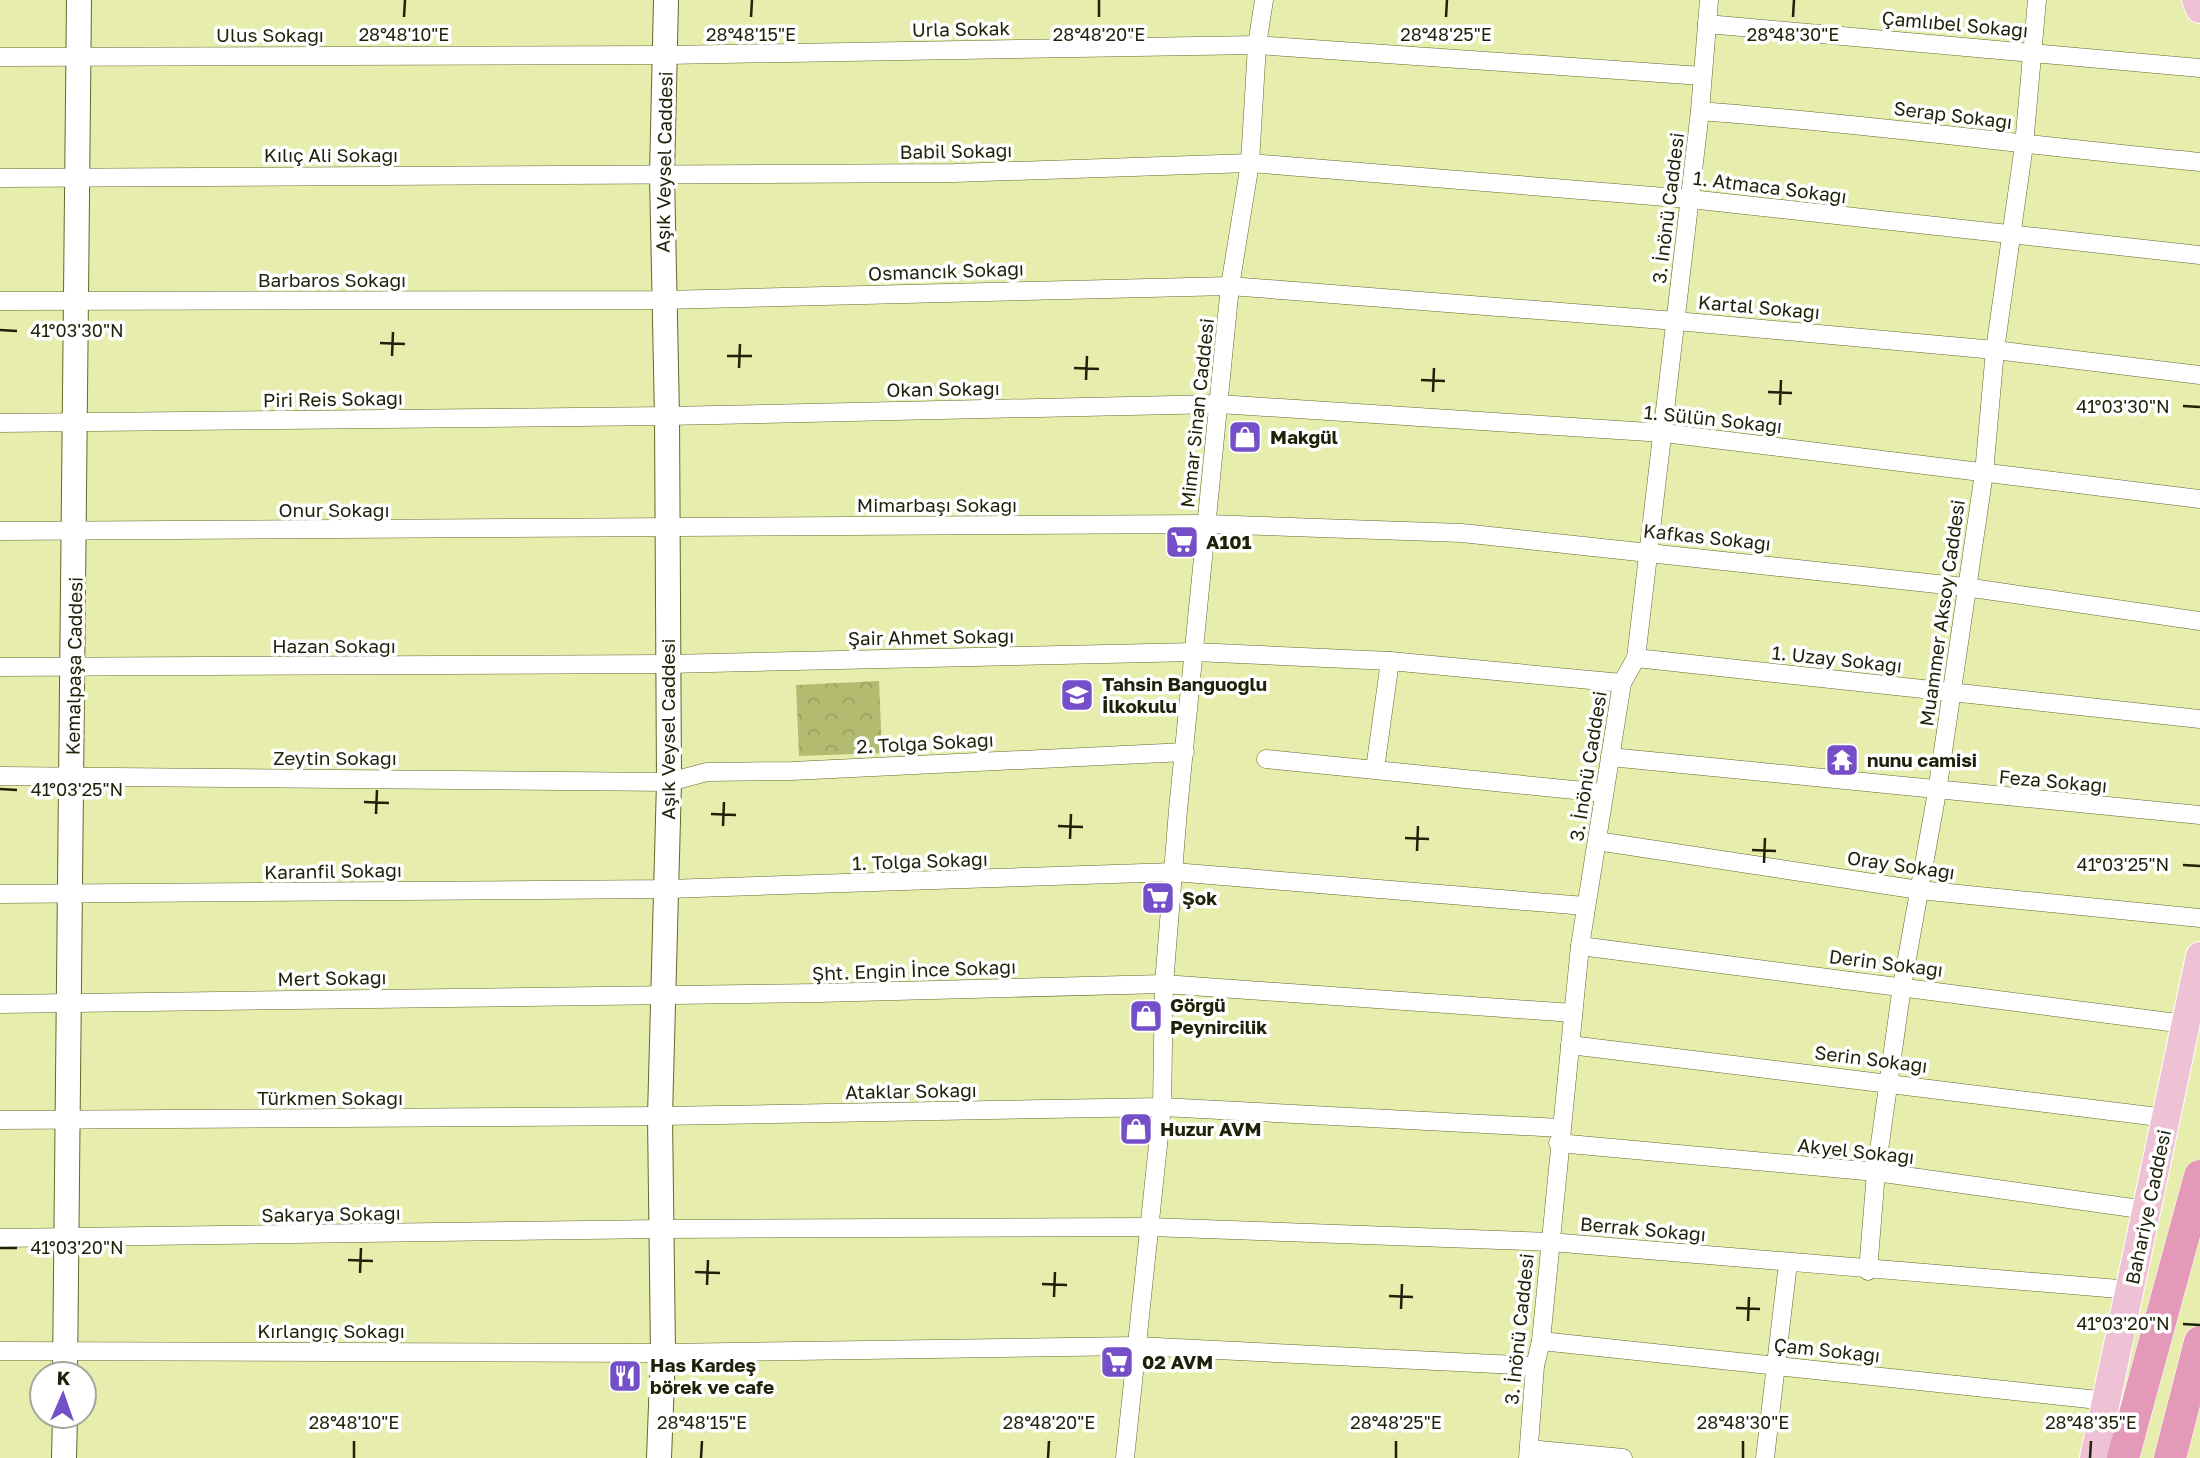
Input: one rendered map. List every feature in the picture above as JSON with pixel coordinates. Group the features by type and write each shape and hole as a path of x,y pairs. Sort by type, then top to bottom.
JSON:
{"highway":[{"path":"2123,1458 2200,1176"},
{"path":"2169,1458 2200,1342"}],"main road":[{"name":"Kemalpaşa Caddesi","path":"65,1360 76,533 76,301 80,177 79,0"},
{"name":"Aşık Veysel Caddesi","path":"659,1458 663,1353 660,1116 669,782 667,416 662,175 666,0"},
{"path":"2196,0 2200,9"},
{"name":"Bahariye Caddesi","path":"2094,1458 2200,956"},
{"path":"64,1458 65,1430"}],"street":[{"name":"Mimar Sinan Caddesi","path":"1125,1458 1162,1107 1164,984 1194,652 1230,286 1250,163 1257,45 1264,0"},
{"name":"3. İnönü Caddesi","path":"1529,1454 1535,1366 1541,1341 1559,1136 1580,946 1622,682 1636,658 1700,111 1709,0"},
{"name":"Muammer Aksoy Caddesi","path":"1868,1270 1876,1172 1888,1082 1953,692 1965,587 1984,472 1996,350 2024,145 2030,52 2037,0"},
{"name":"Çamlıbel Sokağı","path":"1707,24 2200,68"},
{"name":"Urla Sokak","path":"666,55 1257,45"},
{"path":"1257,45 1702,76"},
{"name":"Ulus Sokağı","path":"0,57 666,55"},
{"name":"Serap Sokağı","path":"1700,111 1850,123 2024,145 2200,162"},
{"name":"Babil Sokağı","path":"662,175 954,173 1250,163"},
{"name":"1. Atmaca Sokağı","path":"1250,163 1690,199 2200,255"},
{"name":"Kılıç Ali Sokağı","path":"0,178 662,175"},
{"name":"Osmancık Sokağı","path":"663,300 1230,286"},
{"name":"Kartal Sokağı","path":"1230,286 1676,321 1996,350 2200,375"},
{"name":"Barbaros Sokağı","path":"0,301 663,300"},
{"name":"Okan Sokağı","path":"667,416 1219,404"},
{"name":"1. Sülün Sokağı","path":"1219,404 1664,433 2200,499"},
{"name":"Piri Reis Sokağı","path":"0,423 667,416"},
{"name":"Mimarbaşı Sokağı","path":"668,528 1207,524"},
{"name":"Kafkas Sokağı","path":"1207,524 1462,533 1965,587 2200,621"},
{"name":"Onur Sokağı","path":"0,531 76,533 668,528"},
{"name":"Şair Ahmet Sokağı","path":"668,664 1194,652 1390,661 1622,682"},
{"name":"1. Uzay Sokağı","path":"1636,658 2200,719"},
{"path":"1375,769 1390,661"},
{"name":"Hazan Sokağı","path":"0,667 73,669 668,664"},
{"name":"2. Tolga Sokağı","path":"669,782 707,772 792,771 1185,752"},
{"name":"Feza Sokağı","path":"1610,757 1937,792 2200,815"},
{"path":"1266,759 1604,793"},
{"name":"Zeytin Sokağı","path":"0,776 669,782"},
{"name":"Oray Sokağı","path":"1597,841 1919,890 2200,918"},
{"path":"1174,872 1585,906"},
{"name":"1. Tolga Sokağı","path":"667,889 1174,872"},
{"name":"Karanfil Sokağı","path":"0,894 667,889"},
{"name":"Derin Sokağı","path":"1580,946 2185,1024"},
{"path":"1164,984 1573,1013"},
{"name":"Şht. Engin İnce Sokağı","path":"664,994 820,993 1164,984"},
{"name":"Mert Sokağı","path":"0,1004 664,994"},
{"name":"Serin Sokağı","path":"1570,1045 2167,1118"},
{"name":"Ataklar Sokağı","path":"660,1116 1162,1107"},
{"name":"Akyel Sokağı","path":"1162,1107 1559,1136 1876,1172 2147,1210"},
{"name":"Türkmen Sokağı","path":"0,1120 660,1116"},
{"name":"Sakarya Sokağı","path":"0,1238 662,1229 1150,1227"},
{"name":"Berrak Sokağı","path":"1150,1227 1550,1242 2131,1290"},
{"path":"1765,1458 1773,1366 1788,1263"},
{"name":"Çam Sokağı","path":"1541,1341 2108,1401"},
{"path":"1136,1346 1535,1366"},
{"name":"Kırlangıç Sokağı","path":"98,1362 1136,1346"},
{"name":"Kırlangıç Sokağı","path":"0,1351 49,1360"},
{"path":"1529,1454 1623,1458"}],"green space":[{"path":"879,681 882,753 799,756 796,685"}],"place":[{"name":"Makgül","path":"1245,437"},
{"name":"A101","path":"1182,542"},
{"name":"Tahsin Banguoğlu İlkokulu","path":"1077,695"},
{"name":"nunu camisi","path":"1842,760"},
{"name":"Şok","path":"1158,898"},
{"name":"Görgü Peynircilik","path":"1146,1016"},
{"name":"Huzur AVM","path":"1136,1129"},
{"name":"02 AVM","path":"1117,1362"},
{"name":"Has Kardeş börek ve cafe","path":"625,1376"}]}
